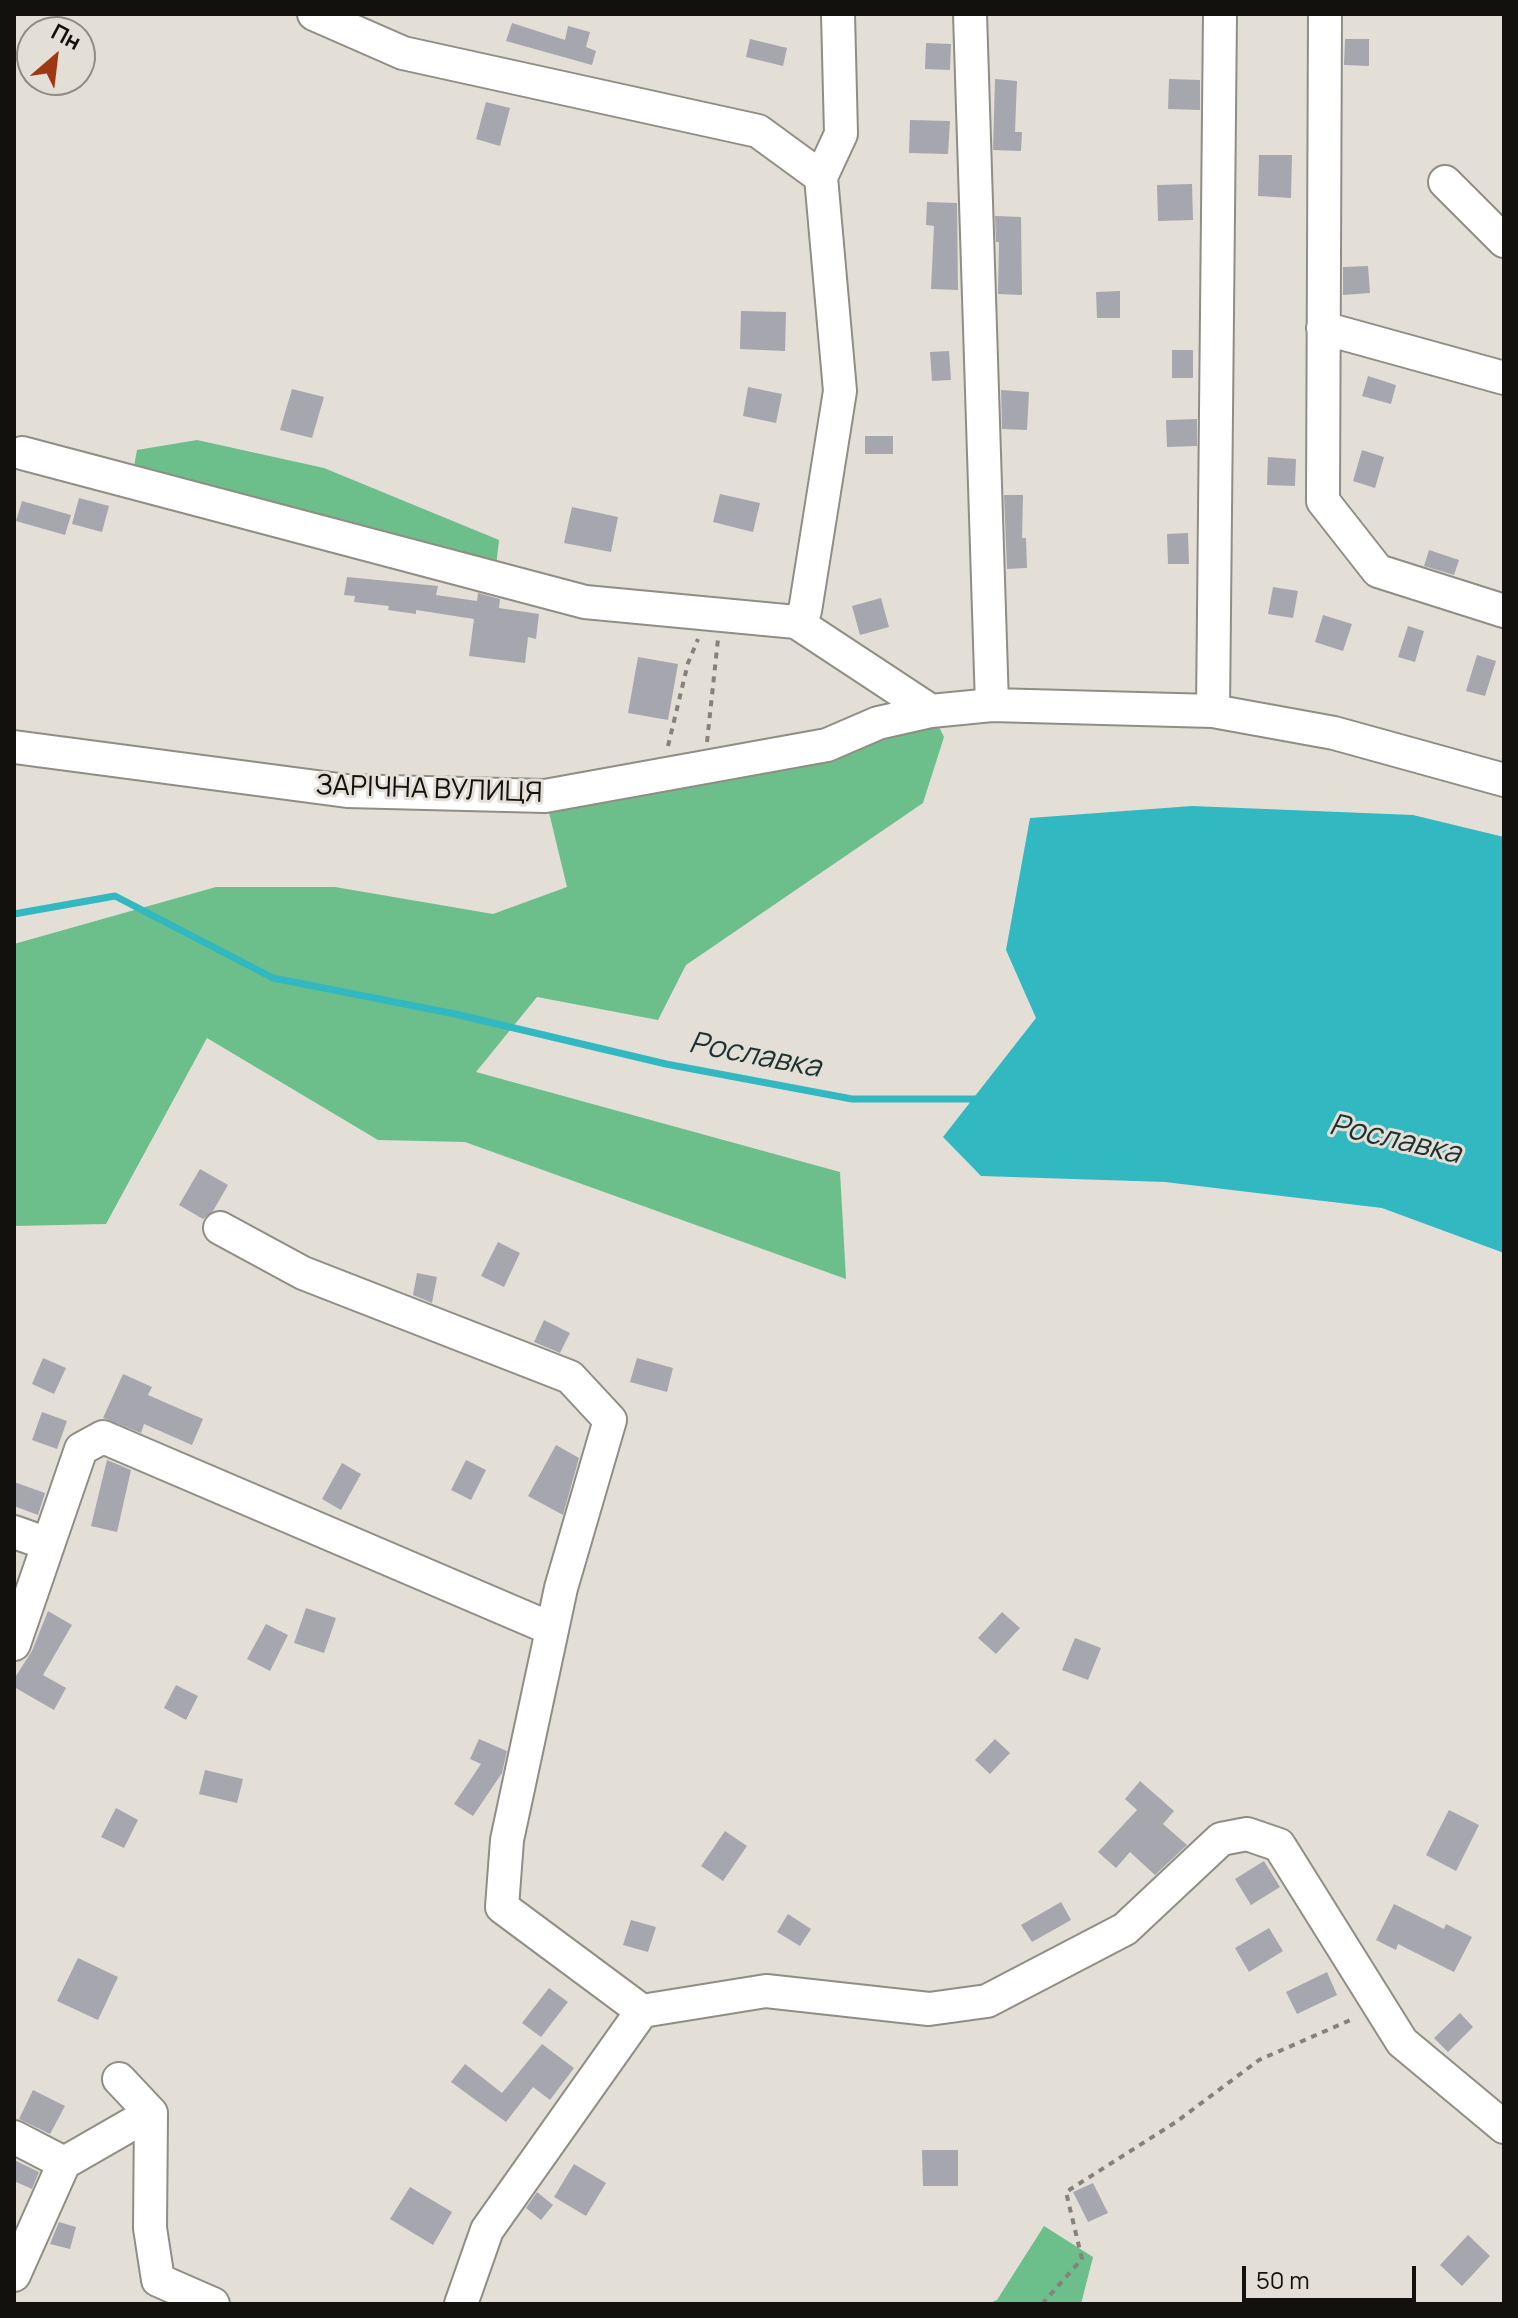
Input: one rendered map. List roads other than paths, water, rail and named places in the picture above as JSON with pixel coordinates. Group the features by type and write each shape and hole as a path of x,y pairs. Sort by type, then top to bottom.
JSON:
{"street":[{"path":"314,14 403,53 758,131 821,177"},
{"path":"796,622 805,611 840,391 821,177 841,134 838,14"},
{"path":"970,14 992,705"},
{"path":"1213,711 1220,14"},
{"path":"1325,14 1323,501 1378,571 1504,611"},
{"path":"1445,182 1504,241"},
{"path":"1323,328 1504,378"},
{"path":"22,453 585,602 796,622 931,711"},
{"name":"ЗАРІЧНА ВУЛИЦЯ","path":"14,747 347,791 545,796 827,745 878,723 931,711 992,705 1213,711 1334,733 1504,780"},
{"path":"220,1228 303,1273 570,1377 610,1420 561,1588 507,1840 502,1907 642,2011"},
{"path":"14,1644 81,1449 103,1437 552,1629"},
{"path":"14,1532 48,1544"},
{"path":"461,2304 487,2230 642,2011 766,1991 929,2009 987,2001 1125,1929 1221,1839 1247,1834 1279,1845 1402,2042 1504,2127"},
{"path":"119,2079 151,2113 150,2228 158,2280 213,2304"},
{"path":"14,2275 64,2163 151,2113"},
{"path":"14,2137 64,2163"}],"water":[{"path":"1192,806 1413,815 1504,837 1504,1253 1382,1208 1165,1182 981,1176 943,1137 1036,1018 1006,950 1030,818"}],"waterway":[{"name":"Рославка","path":"14,914 115,896 273,978 455,1014 666,1064 852,1099 982,1099"}]}
